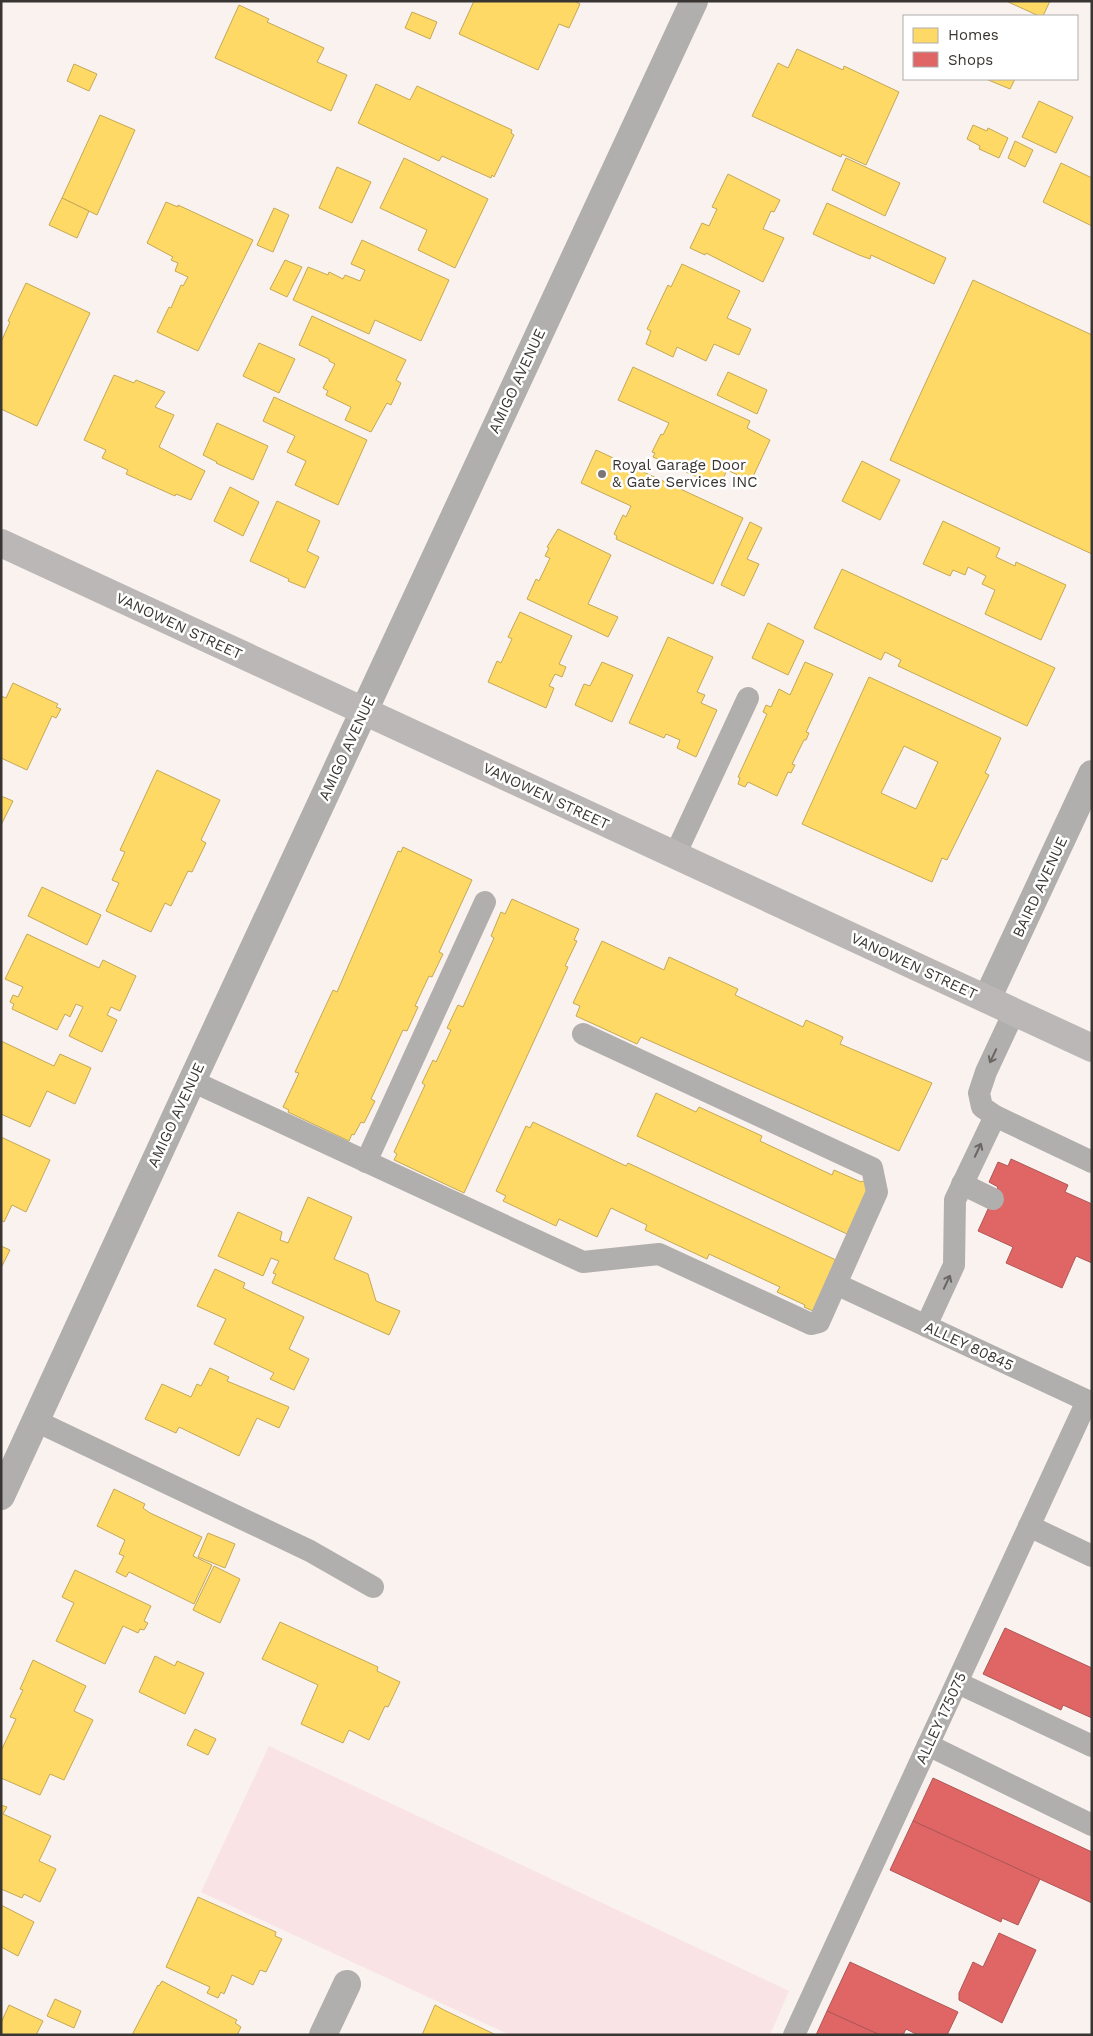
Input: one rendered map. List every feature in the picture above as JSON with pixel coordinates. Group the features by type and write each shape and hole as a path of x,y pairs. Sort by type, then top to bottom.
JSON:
{"main road":[{"name":"VANOWEN STREET","path":"1,543 1092,1048"}],"street":[{"name":"AMIGO AVENUE","path":"1,1496 192,1080 694,1"},
{"name":"BAIRD AVENUE","path":"988,1000 1092,774"},
{"path":"323,2035 347,1984"}],"lane":[{"path":"675,855 748,698"},
{"path":"366,1162 485,902"},
{"path":"1014,1012 986,1072 980,1093 982,1107 995,1116 1092,1162"},
{"path":"192,1080 584,1262 659,1254 812,1324 819,1322 843,1288 877,1192 872,1168 583,1034"},
{"path":"926,1326 954,1265 955,1200 995,1116"},
{"path":"962,1184 993,1199"},
{"name":"ALLEY 80845","path":"843,1288 1090,1402"},
{"name":"ALLEY 175075","path":"794,2035 1030,1526 1090,1402"},
{"path":"36,1421 310,1551 373,1587"},
{"path":"1030,1526 1092,1556"},
{"path":"958,1683 1092,1746"},
{"path":"928,1745 1092,1826"}],"shaded area":[{"path":"269,1746 789,1991 770,2035 510,2035 201,1892"}],"building: Homes":[{"path":"474,1 574,1 580,4 569,28 559,24 538,70 459,34"},
{"path":"1006,1 1050,1 1043,15 1037,15"},
{"path":"239,5 269,19 267,22 324,48 317,62 347,75 331,111 215,58"},
{"path":"412,12 437,22 430,39 405,28"},
{"path":"797,49 843,70 844,66 899,92 866,165 842,154 841,157 752,116 778,63 788,68"},
{"path":"74,64 97,74 89,91 67,81"},
{"path":"988,80 1014,80 1010,89"},
{"path":"376,84 410,100 417,86 512,130 511,133 514,135 494,177 492,175 491,178 442,156 439,161 358,123"},
{"path":"1039,101 1073,117 1056,153 1022,137"},
{"path":"100,115 135,130 97,215 62,198"},
{"path":"973,125 987,131 988,128 1008,138 999,158 979,149 980,146 967,139"},
{"path":"1015,141 1033,150 1025,167 1008,158"},
{"path":"404,158 488,199 455,268 418,250 427,230 380,208"},
{"path":"846,158 900,183 885,216 832,190"},
{"path":"1061,163 1092,178 1092,226 1043,202"},
{"path":"337,167 371,182 352,223 319,208"},
{"path":"728,174 780,200 774,212 771,211 763,229 784,238 763,282 706,253 705,255 690,248 702,223 709,226 717,209 712,207"},
{"path":"62,198 89,211 77,238 49,225"},
{"path":"166,202 178,207 178,205 253,240 198,351 157,332 169,307 171,308 181,285 183,286 188,277 175,271 178,263 171,260 173,257 147,243"},
{"path":"827,203 946,258 934,284 871,255 870,259 813,234"},
{"path":"274,208 289,215 273,252 257,245"},
{"path":"362,240 449,280 421,341 375,320 369,334 293,300 308,267 328,275 329,272 343,279 345,275 360,281 365,270 351,264"},
{"path":"285,260 302,267 287,297 270,289"},
{"path":"682,264 740,291 727,318 751,329 739,355 714,344 706,361 677,347 673,357 646,344 651,331 647,329 668,285 671,287"},
{"path":"973,280 1092,335 1092,554 890,460"},
{"path":"26,283 90,313 37,426 1,409 1,342 10,322 8,321"},
{"path":"312,316 406,360 396,380 401,383 391,405 387,403 371,432 345,420 351,407 326,395 328,391 323,388 335,364 329,361 329,359 299,345"},
{"path":"259,343 295,359 279,393 243,376"},
{"path":"633,367 750,421 747,428 770,440 751,481 727,470 719,487 653,457 655,453 652,452 669,423 618,400"},
{"path":"728,372 767,390 757,414 717,395"},
{"path":"114,375 134,383 136,380 165,392 155,407 174,415 159,447 205,471 191,500 176,494 175,496 126,474 128,470 102,458 106,450 84,440"},
{"path":"274,397 367,440 338,505 295,485 306,461 287,452 295,436 263,421"},
{"path":"217,423 268,446 253,480 203,455"},
{"path":"596,450 743,518 713,584 616,539 617,536 614,534 623,515 626,517 631,506 581,483"},
{"path":"862,461 900,480 880,520 842,501"},
{"path":"230,487 259,502 243,536 214,521"},
{"path":"277,501 320,521 307,551 319,557 305,588 250,561"},
{"path":"943,521 1000,548 996,557 1015,566 1016,562 1066,585 1041,640 985,614 995,590 982,584 986,576 968,567 965,575 953,570 950,576 923,564"},
{"path":"750,522 762,528 747,559 759,564 744,596 721,585"},
{"path":"558,529 611,555 588,604 618,617 608,637 527,599 536,579 539,581 550,558 545,556 549,548 547,547"},
{"path":"842,569 1055,668 1027,726 898,666 901,660 885,652 881,660 814,628"},
{"path":"520,612 572,636 559,664 566,667 562,677 555,674 549,686 554,688 546,708 488,682 497,661 501,663 512,639 508,637"},
{"path":"768,623 804,641 788,675 752,658"},
{"path":"668,637 713,657 697,692 705,695 701,703 717,710 696,757 677,748 680,740 666,734 664,738 629,723"},
{"path":"602,662 633,675 612,722 575,705 584,684 590,686"},
{"path":"805,662 833,674 806,732 809,733 806,740 804,740 792,764 795,765 791,773 788,772 777,796 748,782 745,787 738,784 740,778 738,777 767,714 763,712 766,705 771,707 779,689 790,695"},
{"path":"869,677 1001,738 985,773 989,775 947,860 942,858 932,882 802,824","holes":["904,746 938,762 916,809 881,793"]},
{"path":"13,683 58,704 56,707 61,709 56,718 52,716 27,770 1,758 1,696 6,698"},
{"path":"157,770 220,800 201,840 206,843 192,872 188,871 171,906 165,903 151,932 106,911 119,883 112,880 125,852 120,850"},
{"path":"1,796 13,801 1,825"},
{"path":"403,847 472,880 439,952 443,954 432,977 429,976 415,1006 418,1007 407,1031 403,1030 371,1099 375,1101 364,1123 361,1122 349,1141 288,1112 289,1110 283,1107 299,1073 295,1072 333,990 337,992 398,851 401,852"},
{"path":"42,887 101,915 87,945 28,916"},
{"path":"512,899 579,929 574,940 577,941 565,966 568,967 464,1193 394,1160 397,1154 394,1152 425,1085 422,1083 433,1060 436,1062 451,1030 447,1028 458,1005 463,1007 494,938 491,936 501,912 505,914"},
{"path":"27,934 99,968 103,960 136,976 120,1011 111,1007 107,1015 117,1020 102,1052 69,1036 83,1007 76,1004 70,1017 65,1014 57,1030 12,1009 14,1004 10,1002 13,995 18,997 23,987 5,979"},
{"path":"602,941 664,970 669,957 738,989 735,995 803,1027 806,1020 843,1037 840,1044 932,1083 899,1151 641,1037 637,1044 576,1016 580,1006 573,1003"},
{"path":"1,1041 54,1066 60,1054 91,1068 75,1104 47,1091 30,1127 1,1114"},
{"path":"656,1093 696,1112 699,1107 762,1136 760,1141 832,1175 834,1170 870,1184 847,1234 637,1136"},
{"path":"533,1122 626,1166 628,1163 836,1260 813,1311 804,1307 805,1305 777,1292 780,1287 709,1254 707,1259 645,1230 647,1225 611,1208 597,1237 559,1219 556,1226 503,1201 506,1196 496,1191 526,1126 530,1128"},
{"path":"1,1137 50,1160 26,1212 12,1205 4,1222 1,1220"},
{"path":"308,1197 352,1217 334,1259 368,1274 376,1301 400,1311 389,1335 272,1283 276,1274 273,1273 279,1261 271,1258 263,1276 218,1256 238,1212 282,1232 280,1240 288,1243"},
{"path":"1,1246 10,1250 1,1268"},
{"path":"215,1269 245,1283 243,1288 304,1317 289,1349 309,1359 294,1390 270,1379 274,1373 214,1344 226,1319 197,1306"},
{"path":"210,1368 229,1377 227,1381 289,1407 279,1428 257,1418 239,1456 179,1427 176,1433 145,1419 162,1384 191,1397 197,1384 201,1386"},
{"path":"114,1489 145,1504 143,1508 150,1513 202,1537 193,1556 212,1565 194,1604 129,1572 126,1577 116,1572 124,1556 119,1554 125,1540 97,1526"},
{"path":"208,1533 235,1544 225,1568 198,1557"},
{"path":"214,1566 240,1579 220,1623 193,1610"},
{"path":"75,1570 151,1606 144,1621 148,1623 144,1630 140,1629 138,1633 123,1626 105,1664 56,1641 74,1603 62,1597"},
{"path":"280,1622 378,1667 377,1671 400,1682 388,1707 385,1706 369,1740 349,1730 343,1743 301,1724 318,1685 262,1659"},
{"path":"155,1656 175,1666 177,1661 204,1673 185,1714 139,1692"},
{"path":"33,1660 86,1686 74,1711 93,1720 64,1780 50,1774 40,1795 1,1778 1,1751 16,1719 10,1717 23,1690 20,1689"},
{"path":"195,1729 216,1739 208,1755 187,1745"},
{"path":"1,1805 7,1807 3,1814 51,1836 39,1861 56,1869 40,1902 24,1894 22,1898 1,1889"},
{"path":"198,1897 276,1932 275,1936 282,1939 266,1972 260,1970 253,1985 232,1975 224,1994 221,1992 218,1998 207,1993 210,1987 166,1967"},
{"path":"1,1905 34,1922 18,1956 1,1947"},
{"path":"162,1981 237,2020 235,2023 241,2027 237,2035 132,2035 158,1985"},
{"path":"55,1999 81,2011 74,2028 47,2016"},
{"path":"9,2005 43,2021 36,2035 1,2035 1,2023"},
{"path":"435,2005 444,2010 496,2035 422,2035"}],"building: Shops":[{"path":"1011,1159 1068,1185 1065,1192 1092,1204 1092,1263 1076,1256 1062,1288 1006,1263 1013,1247 978,1231 998,1187 989,1182 998,1162 1008,1166"},
{"path":"1005,1628 1092,1668 1092,1718 1063,1705 1061,1710 983,1674"},
{"path":"933,1778 1092,1852 1092,1903 913,1821"},
{"path":"913,1821 1040,1879 1018,1925 1002,1918 1001,1922 890,1870"},
{"path":"999,1933 1036,1950 1002,2023 959,2000 959,1993 973,1962 983,1967"},
{"path":"850,1962 958,2012 947,2035 918,2035 906,2029 903,2035 880,2035 827,2011"},
{"path":"827,2011 880,2035 816,2035"}],"place":[{"name":"Royal Garage Door & Gate Services INC","path":"602,474"}]}
